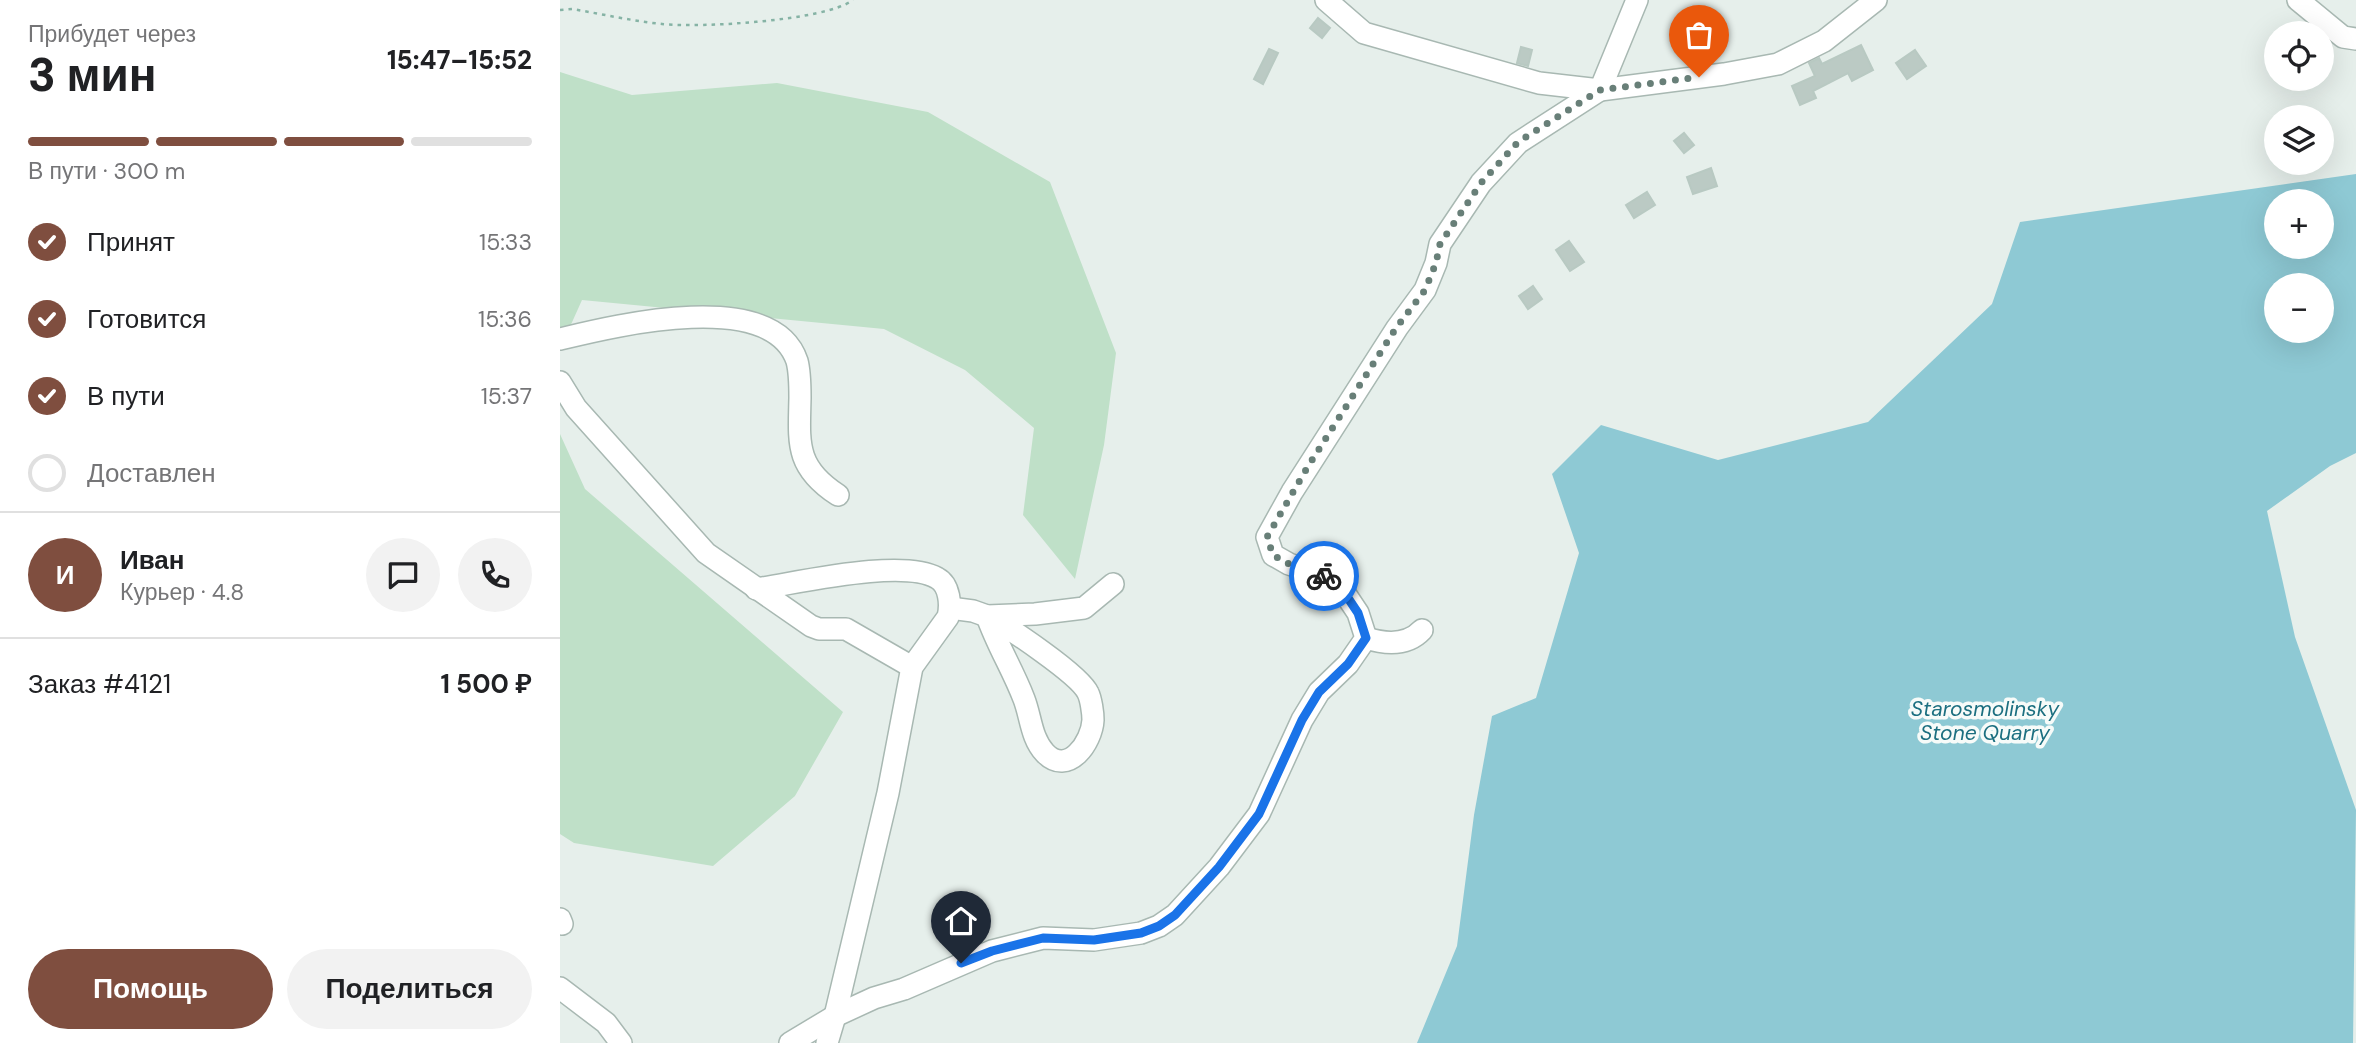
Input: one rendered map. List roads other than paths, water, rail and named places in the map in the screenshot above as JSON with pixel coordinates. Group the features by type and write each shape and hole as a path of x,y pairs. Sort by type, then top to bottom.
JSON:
{"street":[{"path":"1326,0 1364,33 1539,83 1600,90 1778,64 1824,41 1876,0"},
{"path":"1366,638 1358,613 1336,580 1289,564 1273,555 1267,537 1307,468 1396,328 1425,290 1440,244 1481,183 1518,142 1600,90 1637,0"},
{"path":"2298,0 2343,37 2356,39"},
{"path":"560,339 622,324 663,318 734,319 777,332 797,361 800,380 799,445 806,463 822,485 838,495"},
{"path":"560,382 576,408 706,553 811,626 819,629 846,629 912,667"},
{"path":"756,589 900,570 937,577 947,590 950,608 948,617 912,667 888,793 827,1043"},
{"path":"987,616 1084,608 1113,584"},
{"path":"950,608 973,611 987,616 1007,626 1077,680 1088,693 1093,720 1084,747 1071,759 1054,759 1046,754 1034,738 1024,701 1006,657 996,642 987,616"},
{"path":"1366,638 1394,643 1417,636 1422,630"},
{"path":"790,1043 835,1016 874,998 904,989 992,951 1043,938 1094,940 1141,933 1159,926 1175,915 1219,867 1259,814 1302,720 1319,692 1348,664 1366,638"},
{"path":"560,988 606,1023 621,1043"}],"water":[{"name":"Starosmolinsky Stone Quarry","path":"2356,174 2356,453 2330,466 2267,511 2295,637 2356,810 2353,1043 1417,1043 1457,946 1474,815 1492,716 1536,698 1579,553 1552,474 1601,425 1718,460 1868,422 1992,304 2020,222"}]}
